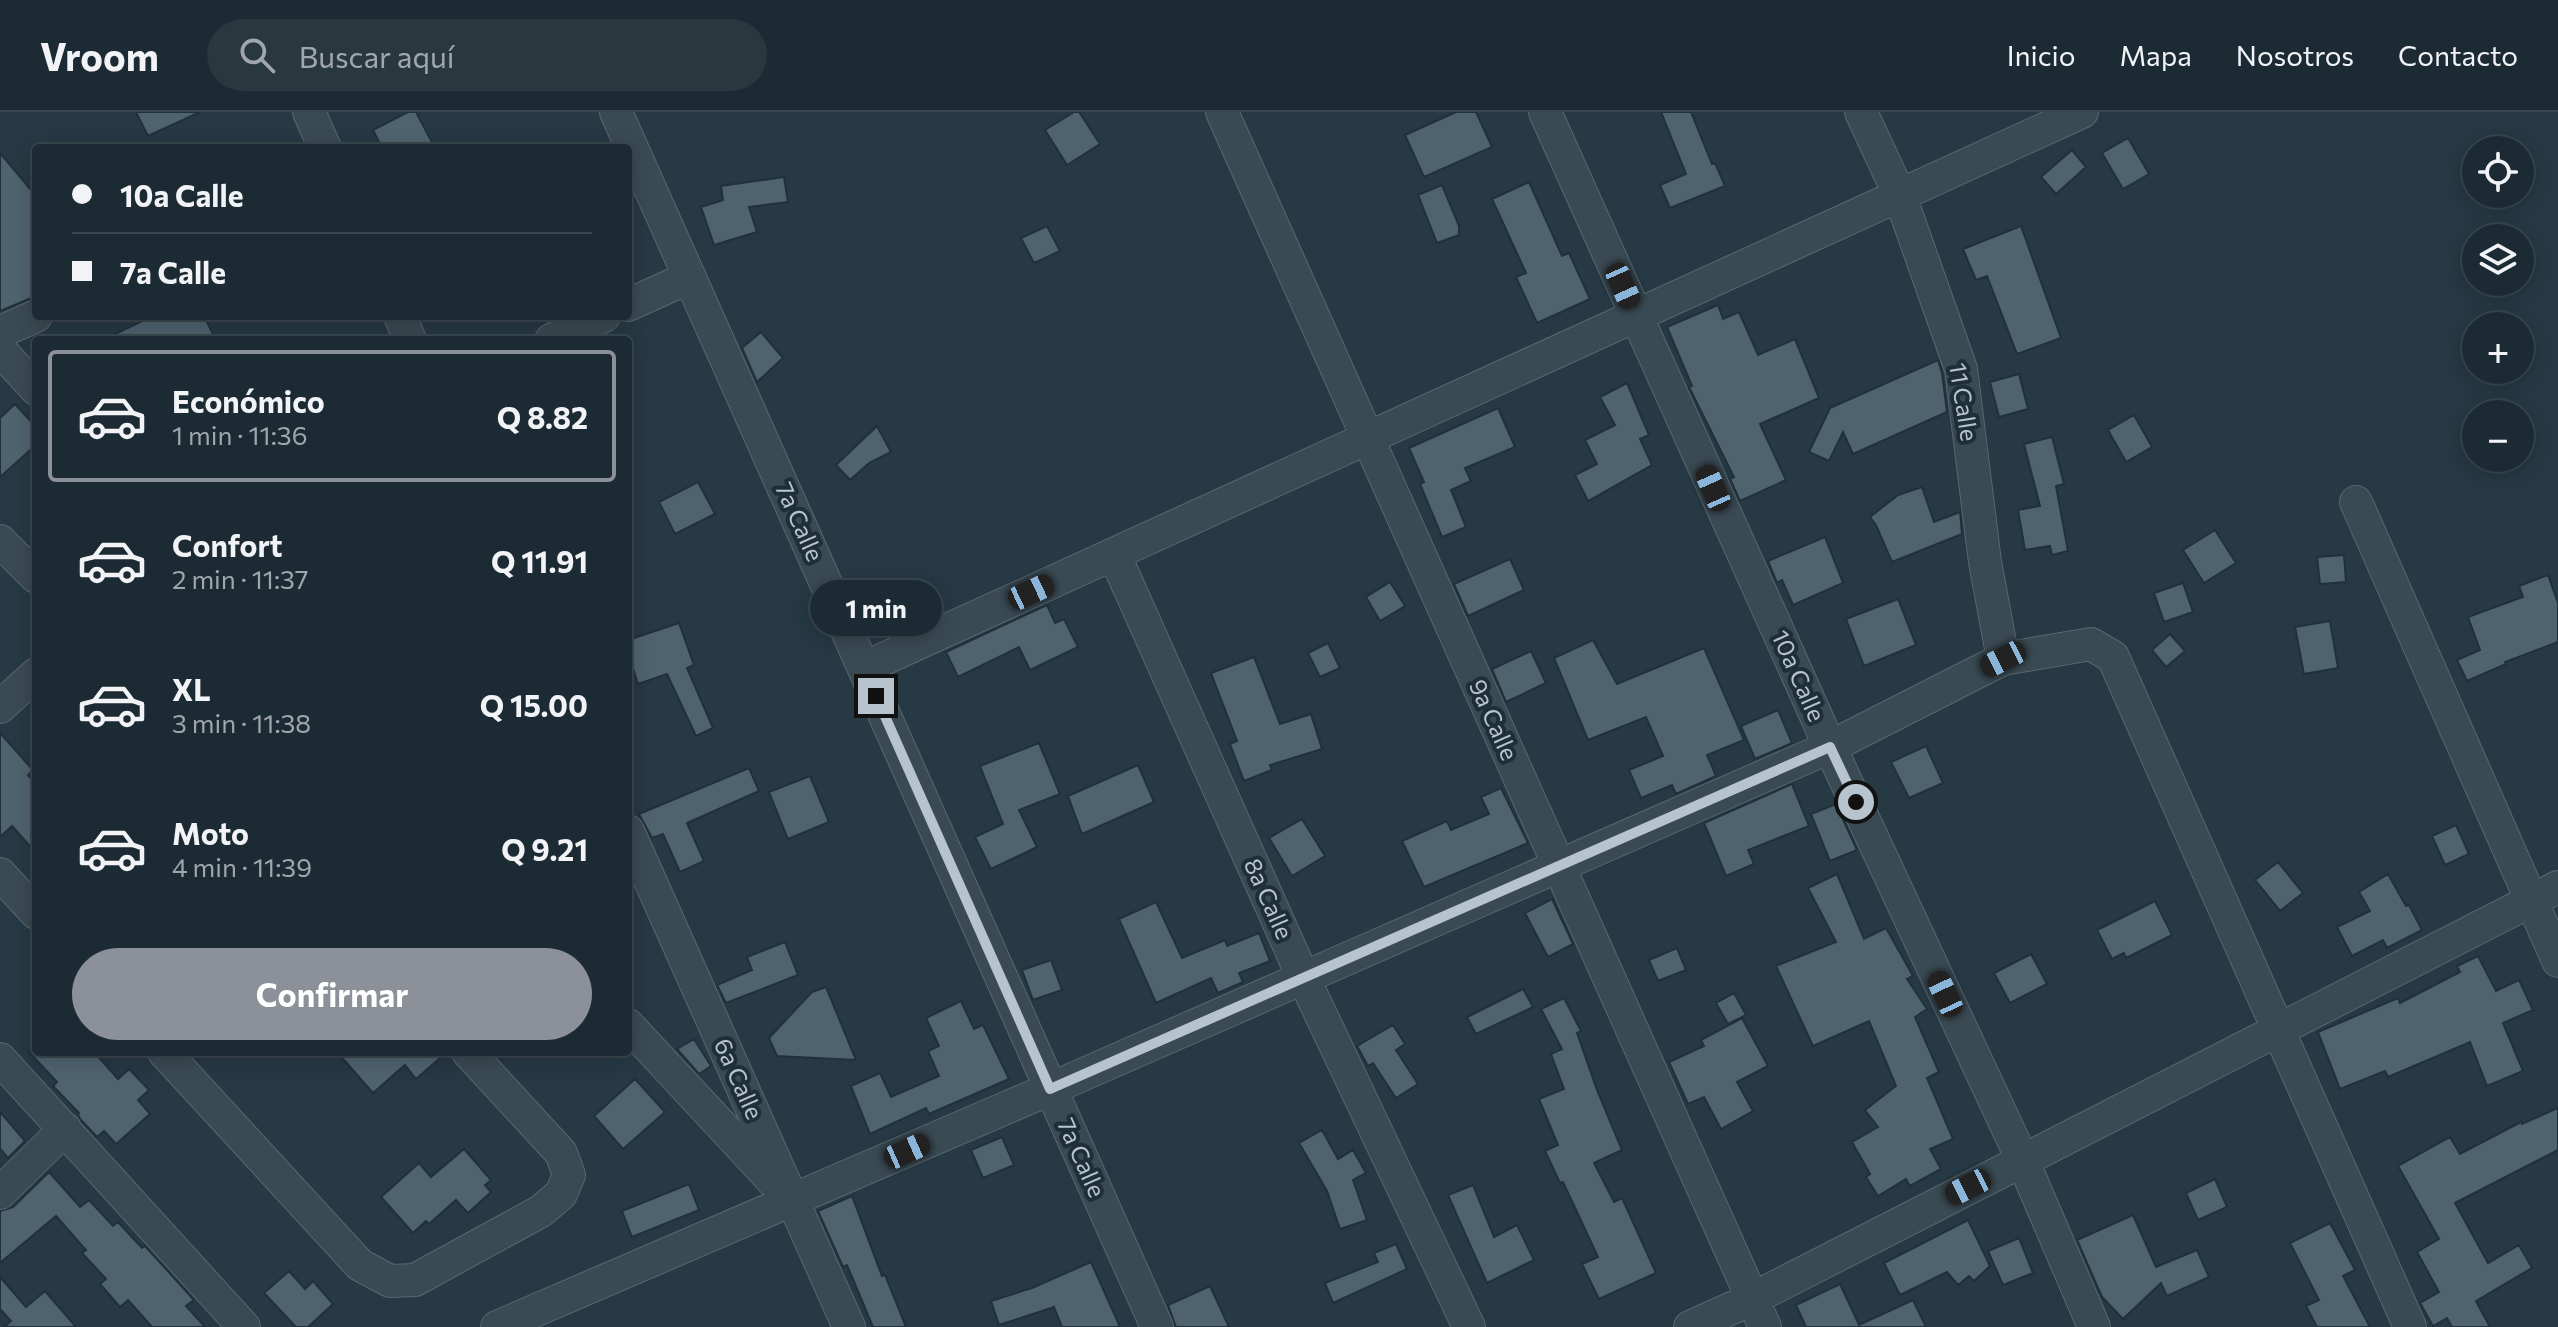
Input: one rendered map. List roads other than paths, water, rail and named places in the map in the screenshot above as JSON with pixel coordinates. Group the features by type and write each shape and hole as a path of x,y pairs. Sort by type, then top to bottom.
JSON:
{"street":[{"path":"309,112 323,144"},
{"name":"7a Calle","path":"616,112 630,144"},
{"name":"9a Calle","path":"1222,112 1758,1313"},
{"name":"10a Calle","path":"1545,112 1830,747 2022,1159 2094,1327"},
{"name":"11 Calle","path":"1861,112 1900,196 1961,369 1985,562 2003,659"},
{"path":"864,668 2082,112"},
{"name":"7a Calle","path":"632,148 1157,1327"},
{"path":"632,303 690,277"},
{"path":"0,332 32,318"},
{"path":"560,336 595,320"},
{"path":"0,350 32,385"},
{"path":"2356,502 2545,894 2558,961"},
{"path":"0,541 32,573"},
{"name":"8a Calle","path":"1114,554 1303,977 1469,1327"},
{"path":"497,1327 1830,747 2003,659 2091,644 2113,657 2410,1327"},
{"path":"0,707 32,678"},
{"name":"6a Calle","path":"632,840 849,1327"},
{"path":"0,874 32,909"},
{"path":"1690,1327 1758,1313 2022,1159 2545,894"},
{"path":"632,1029 792,1201"},
{"path":"168,1056 360,1265 390,1281 415,1280 541,1211 561,1194 569,1175 561,1153 472,1056"},
{"path":"0,1059 244,1327"},
{"path":"0,1193 65,1129"}]}
